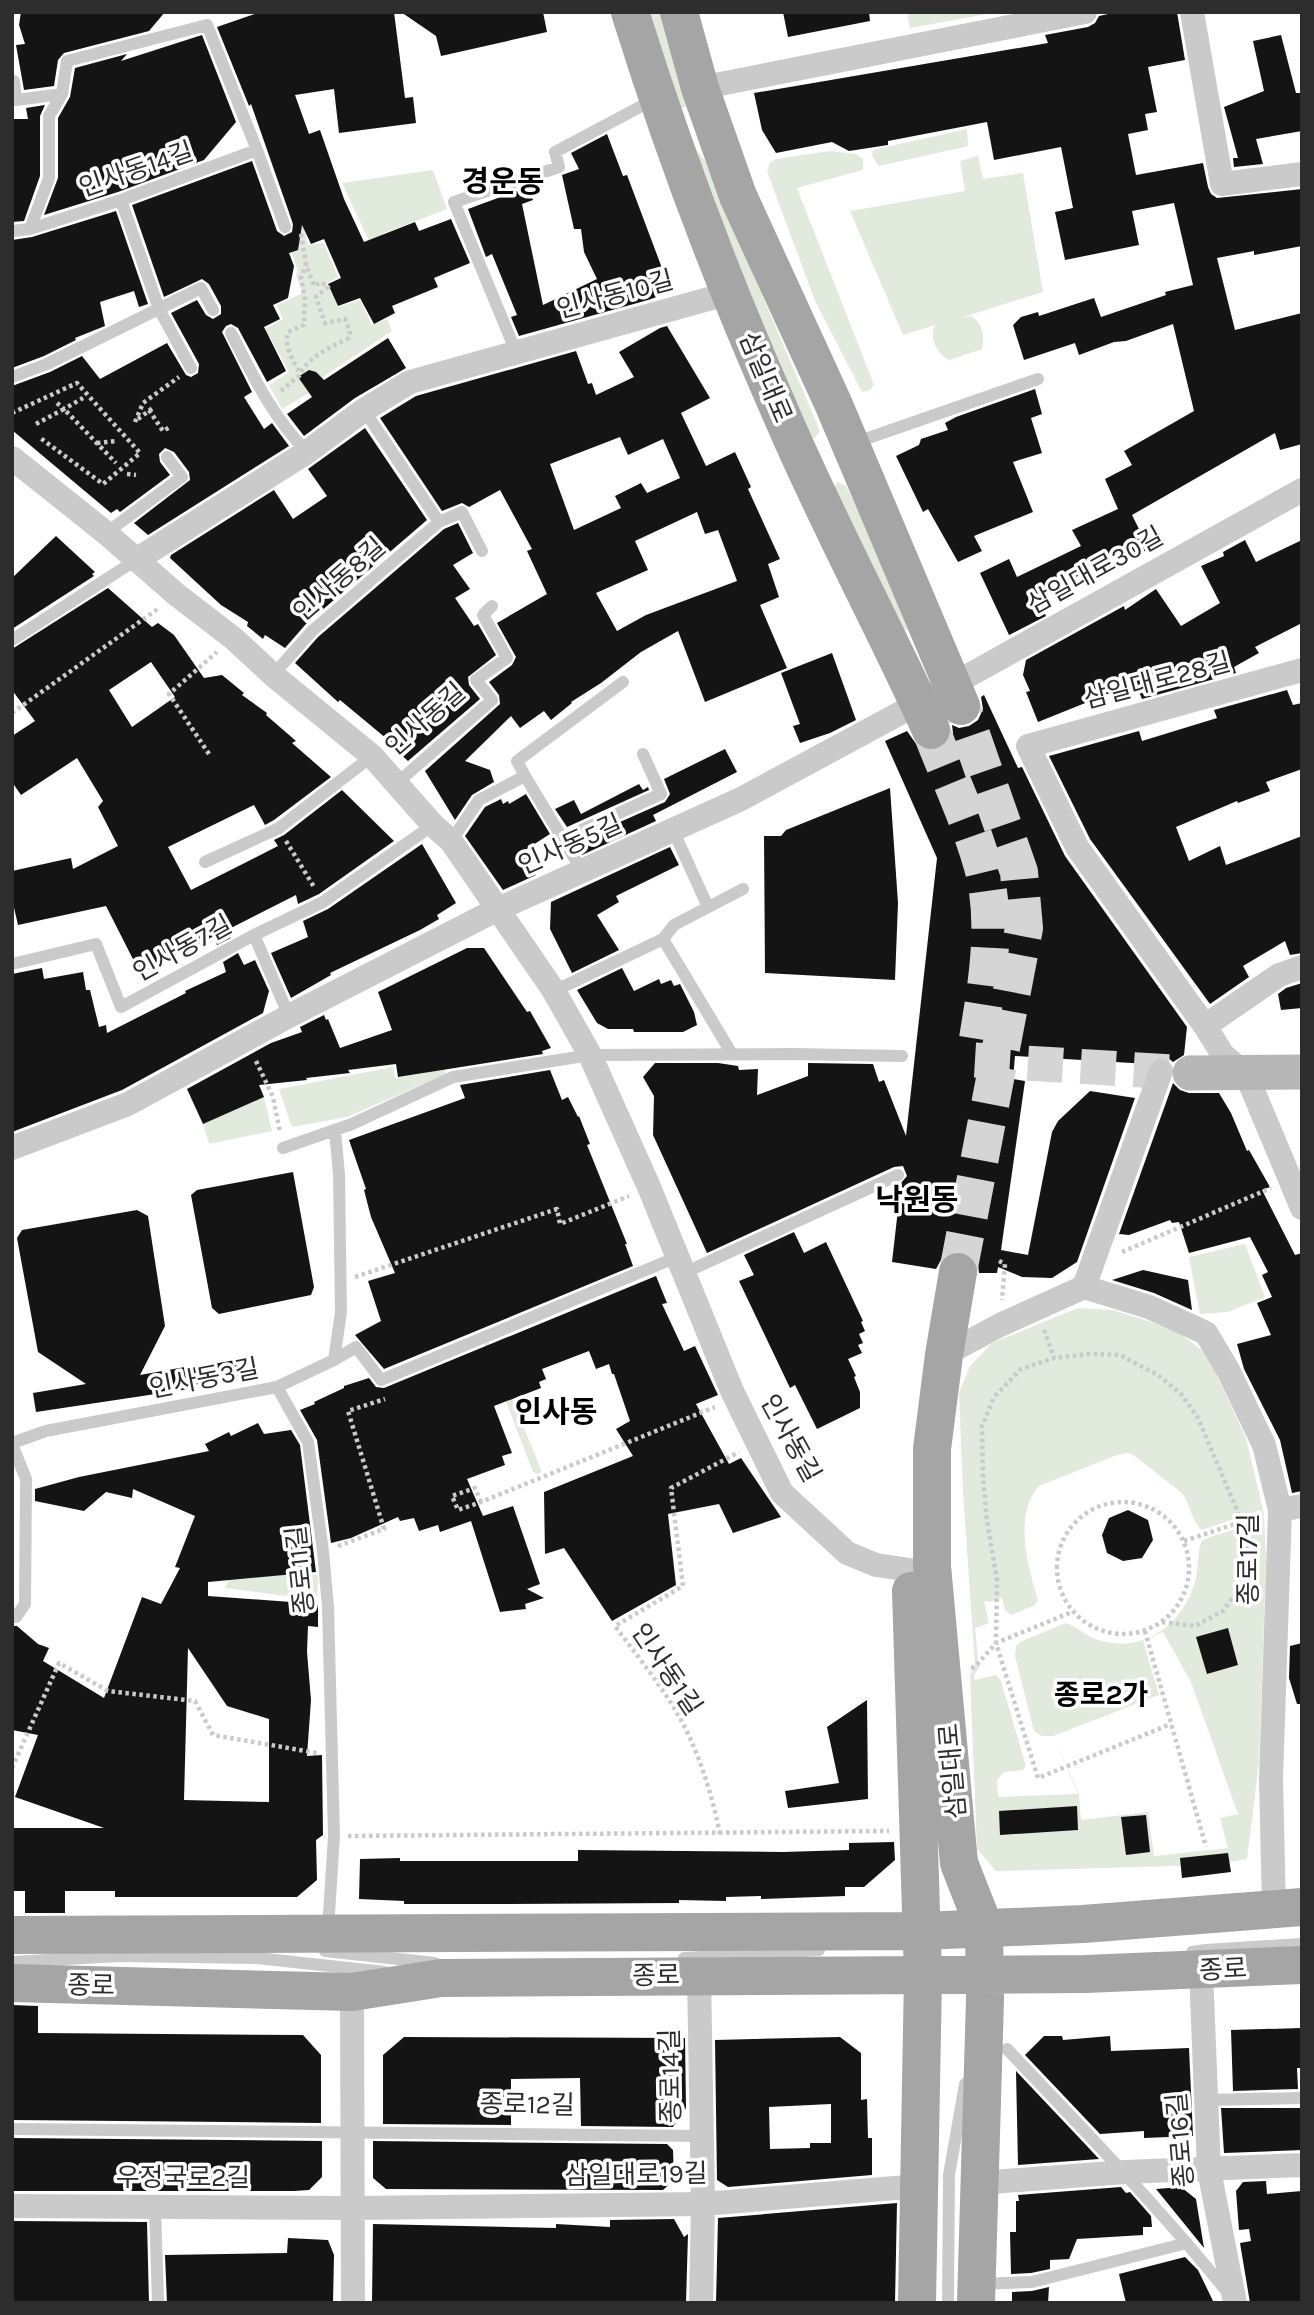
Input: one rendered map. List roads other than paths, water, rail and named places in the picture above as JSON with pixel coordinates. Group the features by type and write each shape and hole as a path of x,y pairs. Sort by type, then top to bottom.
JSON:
{"main road":[{"name":"삼일대로","path":"630,12 657,99 730,293 779,411 925,717"},
{"name":"삼일대로","path":"679,12 700,88 738,196 833,403 956,695"},
{"path":"779,411 804,444 817,456 825,458 834,456 839,448 838,421 833,403"},
{"name":"삼일대로","path":"918,2303 923,1931 908,1508 913,1430 948,1270 944,1355 932,1448 932,1566 959,1863 984,1927 985,1973 979,2183 967,2297"},
{"name":"종로","path":"12,1935 208,1934 320,1942 923,1931 1083,1924 1290,1908"},
{"name":"종로","path":"12,1983 352,1992 441,1978 686,1967 923,1976 985,1973 1085,1974 1182,1961 1302,1965"}],"street":[{"path":"700,88 1085,12"},
{"path":"1192,12 1222,184 1302,174"},
{"name":"인사동10길","path":"136,560 307,452 364,410 410,382 730,293"},
{"name":"인사동길","path":"14,462 106,533 372,756 442,833 554,991 590,1055 649,1188 736,1399 782,1493 846,1553 876,1565 910,1570"},
{"name":"삼일대로30길","path":"925,717 956,695 1302,490"},
{"name":"삼일대로28길","path":"1205,1026 1077,847 1028,746 1302,670"},
{"name":"인사동5길","path":"12,1148 128,1104 289,1016 498,909 925,717"},
{"path":"1302,967 1279,975 1205,1026 1223,1055 1246,1073 1302,1208"},
{"path":"944,1355 1000,1325 1084,1287 1096,1249 1176,1072 1302,1072"},
{"name":"종로17길","path":"1084,1287 1149,1307 1206,1333 1228,1370 1264,1445 1282,1510 1271,1779 1290,1908"},
{"name":"종로16길","path":"1182,1961 1206,2100 1209,2170 1235,2302"},
{"name":"종로14길","path":"686,1967 701,2136 701,2303"},
{"path":"352,1992 353,2303"},
{"path":"979,2183 1125,2172 1302,2165"},
{"name":"삼일대로19길","path":"353,2208 703,2204 919,2186"},
{"name":"우정국로2길","path":"12,2206 353,2208"}],"lane":[{"name":"인사동14길","path":"30,229 49,178 49,116 62,94 67,61 207,25 285,227"},
{"path":"12,81 16,100 62,94"},
{"path":"516,352 454,202 559,167 555,152 657,99"},
{"name":"인사동14길","path":"12,231 30,229 121,200 257,150"},
{"path":"121,200 159,309 191,368"},
{"path":"12,377 47,364 201,288 213,310"},
{"path":"231,333 267,403 307,452"},
{"path":"850,445 1038,379"},
{"path":"364,410 439,522 462,512 481,551"},
{"path":"106,533 181,477 167,457"},
{"name":"인사동8길","path":"273,675 312,631 439,522"},
{"path":"12,640 136,560"},
{"name":"인사동길","path":"397,783 492,700 476,680 507,658 483,615 492,606"},
{"path":"582,871 517,761 623,682"},
{"path":"564,838 661,793 643,754"},
{"name":"인사동길","path":"205,862 279,828 372,756"},
{"path":"442,833 479,800 525,776"},
{"path":"673,830 708,907"},
{"name":"인사동7길","path":"12,964 96,944 121,1007 254,935 323,902 442,833"},
{"path":"554,991 663,939 674,925 743,889"},
{"name":"인사동7길","path":"254,935 289,1016"},
{"path":"663,939 732,1054"},
{"path":"283,1148 352,1124 453,1077 590,1055 902,1056"},
{"path":"334,1360 341,1312 339,1175 335,1130"},
{"path":"680,1265 898,1175"},
{"name":"인사동3길","path":"12,1444 46,1432 277,1387 356,1347 381,1380 680,1265"},
{"name":"종로11길","path":"277,1387 308,1442 328,1606 334,1836 320,1942"},
{"path":"12,1444 26,1479 24,1604 16,1617 12,1617"},
{"path":"863,1943 923,1931"},
{"path":"208,1934 286,1946"},
{"path":"320,1942 494,1970 590,1964"},
{"path":"1182,1961 1206,1950 1302,1944"},
{"path":"686,1967 825,1949"},
{"path":"12,1962 119,1956 257,1958 441,1978"},
{"path":"971,2054 985,1973"},
{"path":"1007,2049 1125,2172 1235,2302"},
{"path":"968,2067 949,2175 967,2297 1187,2243"},
{"path":"1206,2100 1302,2098"},
{"name":"종로12길","path":"12,2129 701,2136"},
{"path":"920,2143 929,2191 929,2303"},
{"path":"155,2207 158,2303"}],"tunnel":[{"path":"958,1272 1024,928 1019,872 961,706"},
{"path":"931,730 972,832 987,888 990,953 978,1039"},
{"path":"975,1060 1190,1073"}],"district":[{"name":"경운동","path":"503,182"},
{"name":"낙원동","path":"917,1200"},
{"name":"인사동","path":"556,1412"},
{"name":"종로2가","path":"1101,1694"}]}
